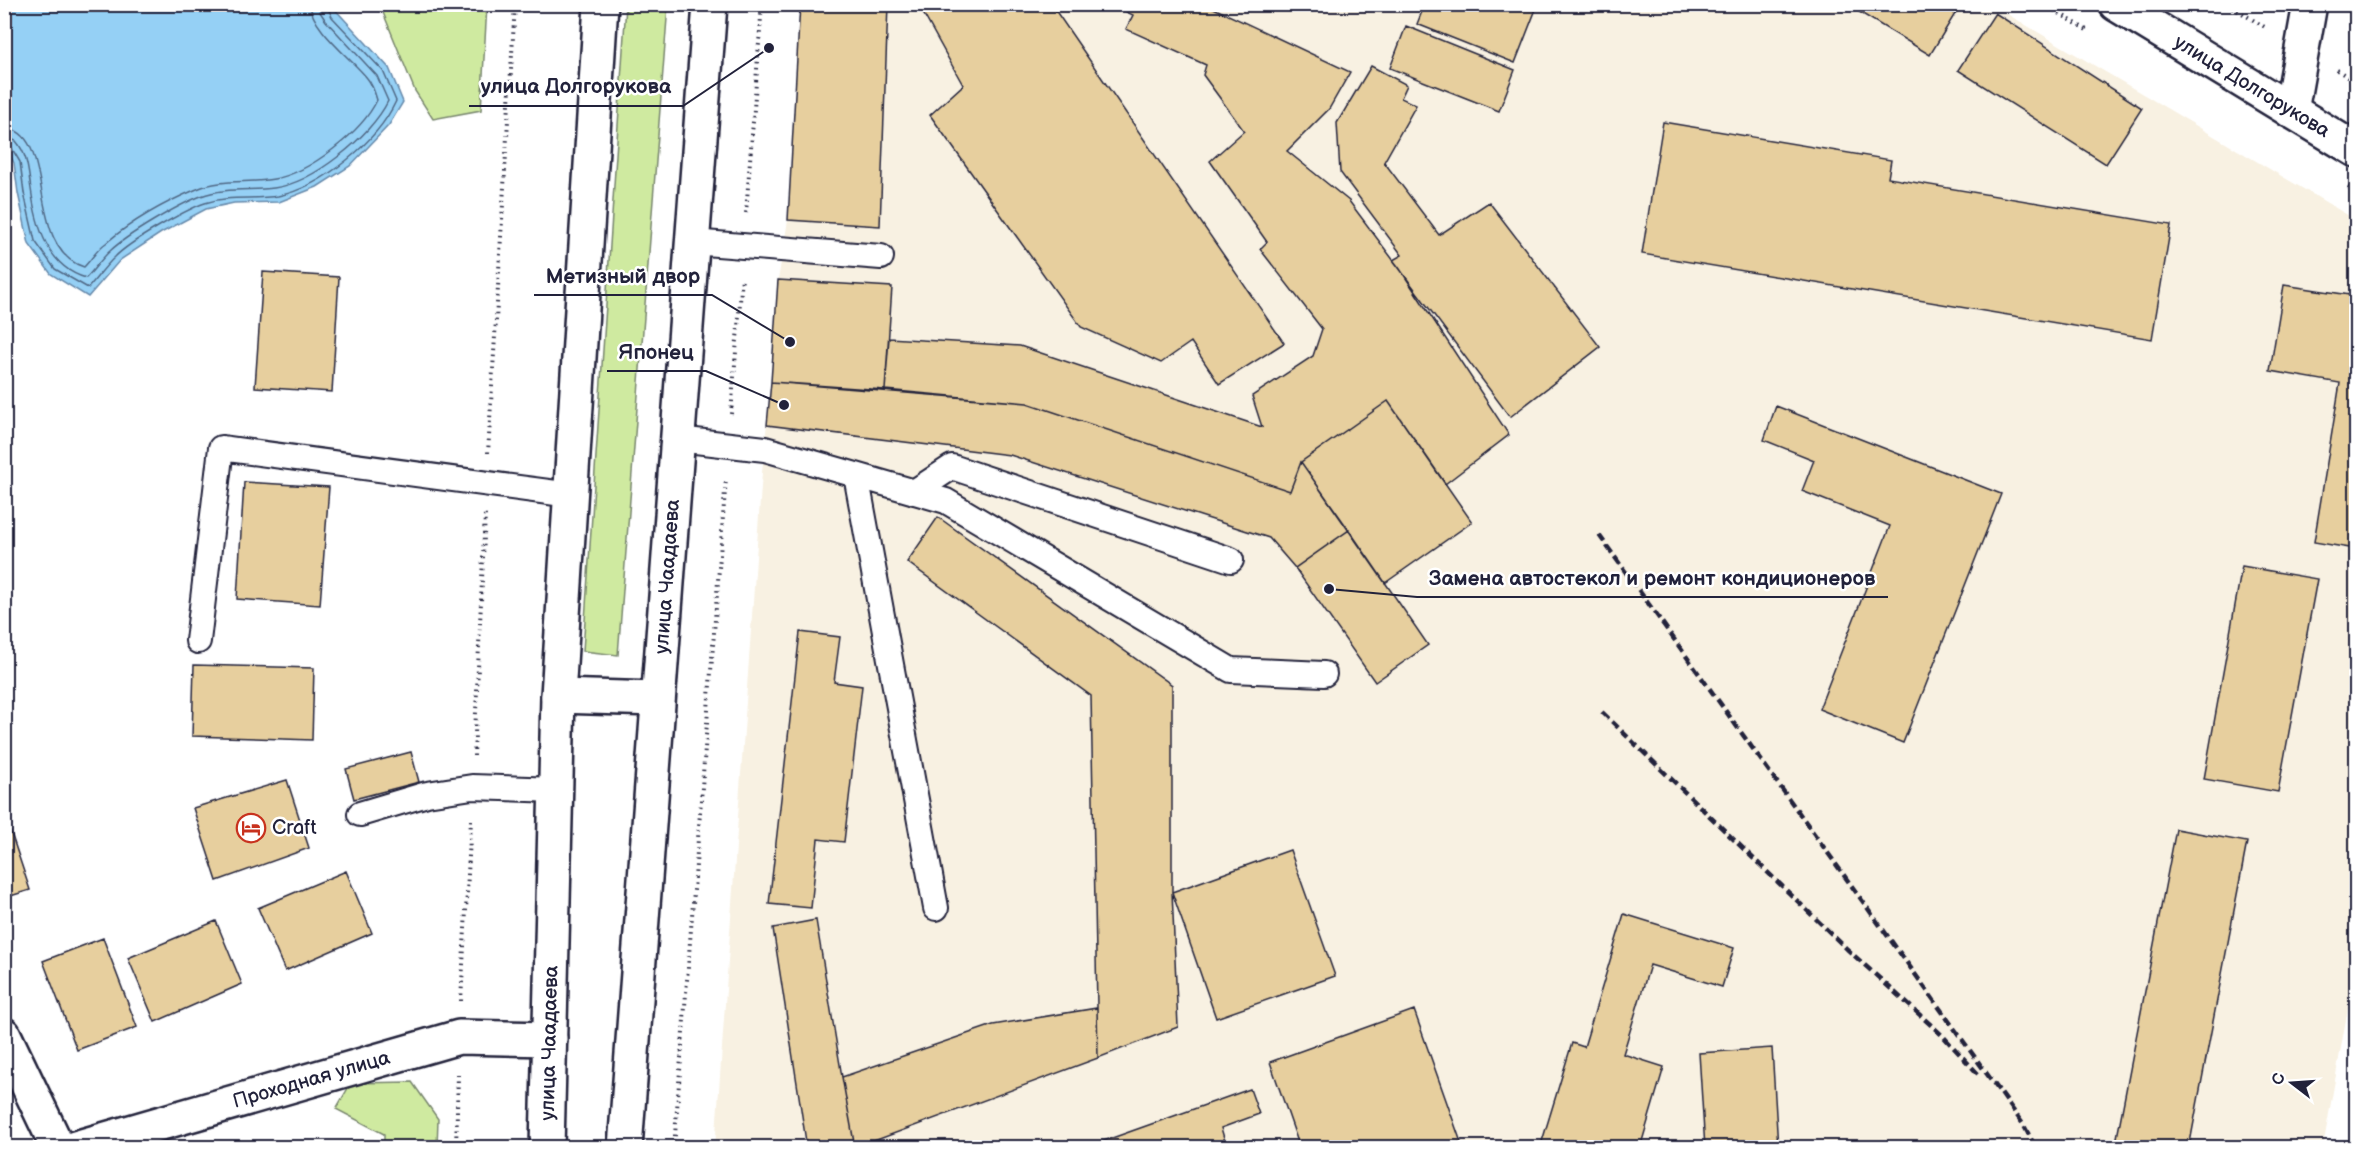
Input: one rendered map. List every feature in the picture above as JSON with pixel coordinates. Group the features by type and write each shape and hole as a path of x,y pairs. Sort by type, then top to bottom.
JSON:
{"main road":[{"name":"улица Чаадаева","path":"547,1148 558,696 601,4"},
{"name":"улица Чаадаева","path":"625,1148 710,4"},
{"name":"улица Долгорукова","path":"2116,4 2356,150"},
{"path":"2291,111 2310,4"},
{"path":"558,696 657,699"},
{"path":"4,1035 58,1148"},
{"name":"Проходная улица","path":"75,1148 459,1037 550,1039"}],"lane":[{"path":"692,242 881,257"},
{"path":"678,439 765,449 946,501 1231,670 1323,674"},
{"path":"198,641 222,448 571,495"},
{"path":"914,492 952,467 1231,560"},
{"path":"856,475 936,908"},
{"path":"360,814 427,794 472,787 556,790"}],"path":[{"path":"456,1148 459,1037 487,483 515,4"},
{"path":"674,1148 762,4"}],"shaded area":[{"path":"800,5 1992,5 2356,220 2356,964 2323,1147 715,1148 762,472 778,280 788,220"}],"green space":[{"path":"380,5 487,5 481,110 433,119 415,91"},
{"path":"626,5 668,5 618,655 583,651"},
{"path":"412,1082 438,1119 437,1147 384,1147 384,1134 336,1109 351,1083"}],"water":[{"path":"4,5 331,5 389,68 403,102 389,125 350,166 317,187 279,202 234,203 206,209 161,233 120,260 88,297 51,274 29,244 14,163 5,146"}],"building":[{"path":"800,4 888,4 880,226 788,220"},
{"path":"918,4 1051,4 1284,343 1219,384 1191,342 1161,363 1081,327 930,115 963,85"},
{"path":"1110,4 1205,4 1350,72 1329,109 1287,151 1349,201 1400,269 1509,435 1445,484 1388,401 1301,462 1290,491 1027,403 885,390 889,338 1020,346 1262,427 1252,396 1313,356 1322,329 1260,249 1267,242 1210,161 1244,131 1203,75 1206,65 1126,29 1133,15"},
{"path":"1425,4 1538,4 1515,63 1417,24"},
{"path":"1846,4 1961,4 1930,55"},
{"path":"1995,13 2142,108 2106,164 1958,70"},
{"path":"1406,26 1515,70 1499,111 1390,68"},
{"path":"1371,66 1407,85 1401,98 1416,105 1384,162 1439,235 1489,202 1600,347 1510,417 1393,260 1402,255 1340,172 1337,123"},
{"path":"1663,122 1891,160 1888,178 2171,225 2152,339 1642,254"},
{"path":"263,272 339,277 332,392 255,387"},
{"path":"778,280 892,287 885,390 771,382"},
{"path":"2284,285 2356,296 2356,549 2314,542 2340,383 2270,371"},
{"path":"771,382 1027,403 1290,491 1301,462 1349,530 1295,568 1269,538 1010,455 767,425"},
{"path":"1388,401 1472,522 1385,583 1301,462"},
{"path":"1776,406 2001,494 1903,743 1819,709 1890,526 1802,491 1814,460 1764,440"},
{"path":"244,482 329,487 320,605 237,599"},
{"path":"938,517 1172,685 1172,892 1178,1027 1098,1058 1091,696 907,562"},
{"path":"1349,530 1428,645 1375,682 1295,568"},
{"path":"2242,566 2317,579 2278,792 2204,779"},
{"path":"800,632 840,637 834,682 862,686 844,842 818,839 811,908 769,904"},
{"path":"194,665 314,668 312,740 192,736"},
{"path":"411,752 419,782 354,799 346,769"},
{"path":"4,766 12,796 4,798"},
{"name":"Craft","path":"287,780 309,848 217,881 193,808"},
{"path":"4,812 30,890 4,898"},
{"path":"2176,829 2247,842 2189,1148 2115,1148"},
{"path":"1290,850 1335,976 1216,1018 1172,892"},
{"path":"346,871 372,933 285,971 258,908"},
{"path":"1624,914 1734,948 1722,987 1650,965 1623,1054 1664,1067 1640,1148 1540,1148 1572,1043 1584,1047"},
{"path":"816,920 855,1148 807,1148 773,928"},
{"path":"216,921 242,984 155,1022 128,958"},
{"path":"103,938 137,1027 77,1050 43,961"},
{"path":"1097,1008 1098,1058 855,1148 842,1077 993,1025"},
{"path":"1414,1010 1463,1148 1300,1148 1270,1062"},
{"path":"1772,1048 1778,1148 1705,1148 1699,1053"},
{"path":"1250,1089 1259,1114 1221,1128 1227,1148 1084,1148"}],"railway":[{"path":"1599,535 2023,1124 2036,1148"},
{"path":"1602,712 1847,949 1942,1035 1980,1076"}],"place":[{"name":"улица Долгорукова","path":"769,48"},
{"name":"Метизный двор","path":"790,342"},
{"name":"Японец","path":"784,405"},
{"name":"Замена автостекол и ремонт кондиционеров","path":"1329,589"},
{"name":"Craft","path":"251,828"}]}
